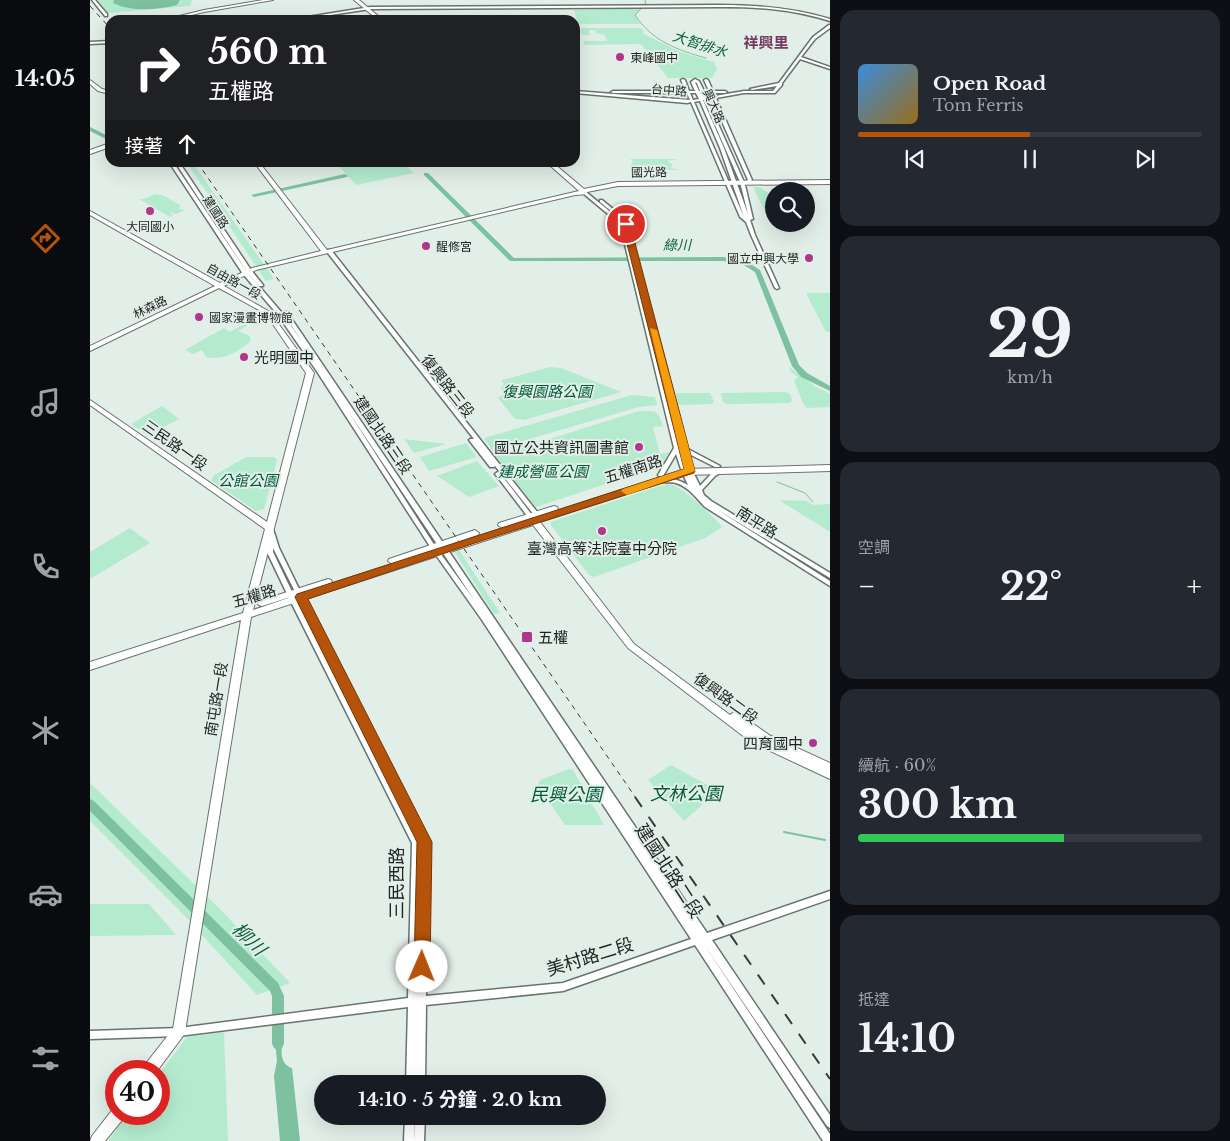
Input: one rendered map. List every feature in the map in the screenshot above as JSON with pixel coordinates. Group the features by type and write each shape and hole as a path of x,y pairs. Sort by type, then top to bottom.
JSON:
{"main road":[{"path":"184,15 204,10 271,0"},
{"path":"352,0 373,15"},
{"path":"356,0 371,15"},
{"path":"91,85 105,92"},
{"path":"90,152 105,147"},
{"name":"復興路三段","path":"262,167 327,252"},
{"path":"554,167 586,192"},
{"path":"560,167 586,192"},
{"name":"國光路","path":"220,286 247,272 618,186 830,183"},
{"name":"自由路一段","path":"90,213 272,315 310,373 270,528"},
{"name":"林森路","path":"90,349 220,286"},
{"name":"三民路一段","path":"90,402 270,528"},
{"name":"五權南路","path":"535,518 661,475 687,470 830,464"},
{"name":"五權南路","path":"720,468 830,468"},
{"name":"五權南路","path":"535,518 655,482 687,470"},
{"name":"復興路三段","path":"535,518 618,624"},
{"name":"五權路","path":"90,660 535,518"},
{"name":"南屯路一段","path":"202,877 248,611 270,528"},
{"name":"五權路","path":"90,666 248,611"},
{"name":"復興路二段","path":"618,624 635,642 650,654 765,738 830,768"},
{"name":"復興路二段","path":"618,624 631,646 755,739 830,775"},
{"path":"157,1060 179,1032 202,877"},
{"path":"97,1141 109,1125"}],"street":[{"path":"92,0 104,16"},
{"path":"321,15 364,8 758,7 795,11 830,21"},
{"path":"774,92 817,35 830,26"},
{"path":"90,43 105,42"},
{"path":"799,60 830,68"},
{"name":"興大路","path":"684,80 742,217 748,221 777,288"},
{"name":"興大路","path":"706,80 750,180 741,183"},
{"name":"台中路","path":"743,91 781,84"},
{"name":"台中路","path":"580,92 693,102 744,92 774,92"},
{"name":"興大路","path":"700,92 741,183 752,219 748,221"},
{"name":"台中路","path":"592,93 774,92"},
{"name":"建國路","path":"174,167 247,272"},
{"name":"建國路","path":"180,167 247,272"},
{"path":"586,192 622,224 684,448 687,470"},
{"name":"復興路三段","path":"327,252 535,518"},
{"path":"633,260 677,448 687,470"},
{"name":"建國北路三段","path":"247,272 280,314 319,370 438,549 486,617"},
{"path":"661,475 677,448"},
{"path":"655,482 672,480 696,490 720,468 684,448"},
{"name":"南平路","path":"687,470 696,490 707,506 830,584"},
{"name":"南平路","path":"696,490 709,502 830,576"},
{"name":"三民西路","path":"270,528 270,552 295,596 416,843 417,1002 420,1075"},
{"name":"建國北路二段","path":"486,617 830,1123"},
{"name":"建國北路二段","path":"486,617 828,1141"},
{"name":"美村路二段","path":"179,1032 417,1002 563,987 830,895"},
{"name":"三民西路","path":"411,1075 417,1002"},
{"path":"90,1035 179,1032"},
{"path":"409,1141 410,1125"},
{"path":"420,1125 420,1141"}],"green space":[{"path":"98,0 192,0 190,6 108,13 97,3"},
{"path":"642,8 635,15 640,24 580,24 580,15 575,15 574,10"},
{"path":"641,28 644,32 642,33 680,52 714,62 717,69 712,78 668,78 641,44 584,45 583,41 607,41 605,35 596,33 595,30 589,30 590,35 581,35 580,29"},
{"path":"630,159 678,159 667,161 673,165 670,168 679,170 639,170 631,165 633,161"},
{"path":"190,167 196,167 274,279 266,281"},
{"path":"340,167 407,167 414,173 356,185"},
{"path":"753,187 760,187 765,191 765,212"},
{"path":"155,194 162,195 180,205 179,209 185,210 176,214 169,212 173,215 170,217 139,199"},
{"path":"806,293 830,293 830,332 826,332"},
{"path":"246,323 248,325 238,331 250,336 250,342 230,355 212,358 206,357 202,350 193,354 185,350 224,328 230,332"},
{"name":"復興園路公園","path":"550,367 561,368 621,392 524,420 515,419 498,398 504,394 501,387 504,384 502,380"},
{"path":"789,367 816,387 830,394 830,407 807,408 794,381 798,377 791,372"},
{"path":"786,392 790,394 792,400 790,403 727,404 723,402 721,393"},
{"path":"676,393 710,393 714,402 711,404 681,405 677,404"},
{"path":"632,395 655,397 657,405 639,407 492,450 484,438"},
{"path":"162,406 179,419 148,435 131,424"},
{"name":"建成營區公園","path":"639,411 653,411 659,416 663,426 653,427 660,454 669,452 664,461 651,469 536,507 495,456"},
{"path":"404,439 446,444 414,453"},
{"path":"466,443 477,457 429,471 420,457"},
{"name":"公館公園","path":"246,457 274,457 277,460 264,509 256,511 212,481 213,476"},
{"path":"477,461 499,486 469,497 437,476"},
{"path":"671,484 698,503 722,527 705,538 594,577 589,575 551,525 551,522"},
{"path":"779,500 807,501 814,505 830,504 830,532"},
{"path":"130,528 150,543 90,579 90,552"},
{"path":"459,550 500,613 494,614 454,551"},
{"name":"文林公園","path":"671,765 713,788 700,807 684,821 648,780"},
{"name":"民興公園","path":"569,769 573,770 604,825 565,825 538,786 540,780"},
{"path":"90,783 221,910 290,983 257,995 181,912 90,821"},
{"path":"90,904 149,904 176,935 90,936"},
{"path":"224,1032 228,1141 108,1141 120,1125 170,1125 170,1060 187,1037"}],"shaded area":[{"path":"114,0 180,0 177,5 136,9 120,6 113,3"},
{"path":"284,1030 282,1057 284,1062 292,1068 300,1141 280,1141 274,1076 277,1061 274,1033"}],"waterway":[{"path":"645,0 646,6"},
{"name":"大智排水","path":"642,8 635,15 649,32 675,48 706,58"},
{"name":"綠川","path":"90,129 105,136"},
{"name":"綠川","path":"426,174 512,260 723,259 744,262 758,271 796,366 804,375 830,389"},
{"name":"綠川","path":"254,195 345,176"},
{"path":"777,482 805,493 813,502"},
{"name":"柳川","path":"90,804 274,987 278,996 278,1044"},
{"path":"784,832 825,840"}],"railway":[{"path":"90,6 105,22"},
{"path":"200,167 636,798"},
{"path":"635,797 830,1079"}],"slow traffic":[{"path":"627,491 690,471 653,330"}],"place":[{"name":"東峰國中","path":"620,57"},
{"name":"大同國小","path":"150,211"},
{"name":"醒修宮","path":"426,246"},
{"name":"國立中興大學","path":"809,258"},
{"name":"國家漫畫博物館","path":"199,317"},
{"name":"光明國中","path":"244,357"},
{"name":"國立公共資訊圖書館","path":"639,447"},
{"name":"臺灣高等法院臺中分院","path":"602,531"},
{"name":"五權","path":"527,637"},
{"name":"四育國中","path":"813,743"}],"district":[{"name":"祥興里","path":"766,42"}],"route":[{"path":"422,967 424,842 301,597 471,540 690,471 626,224"}]}
